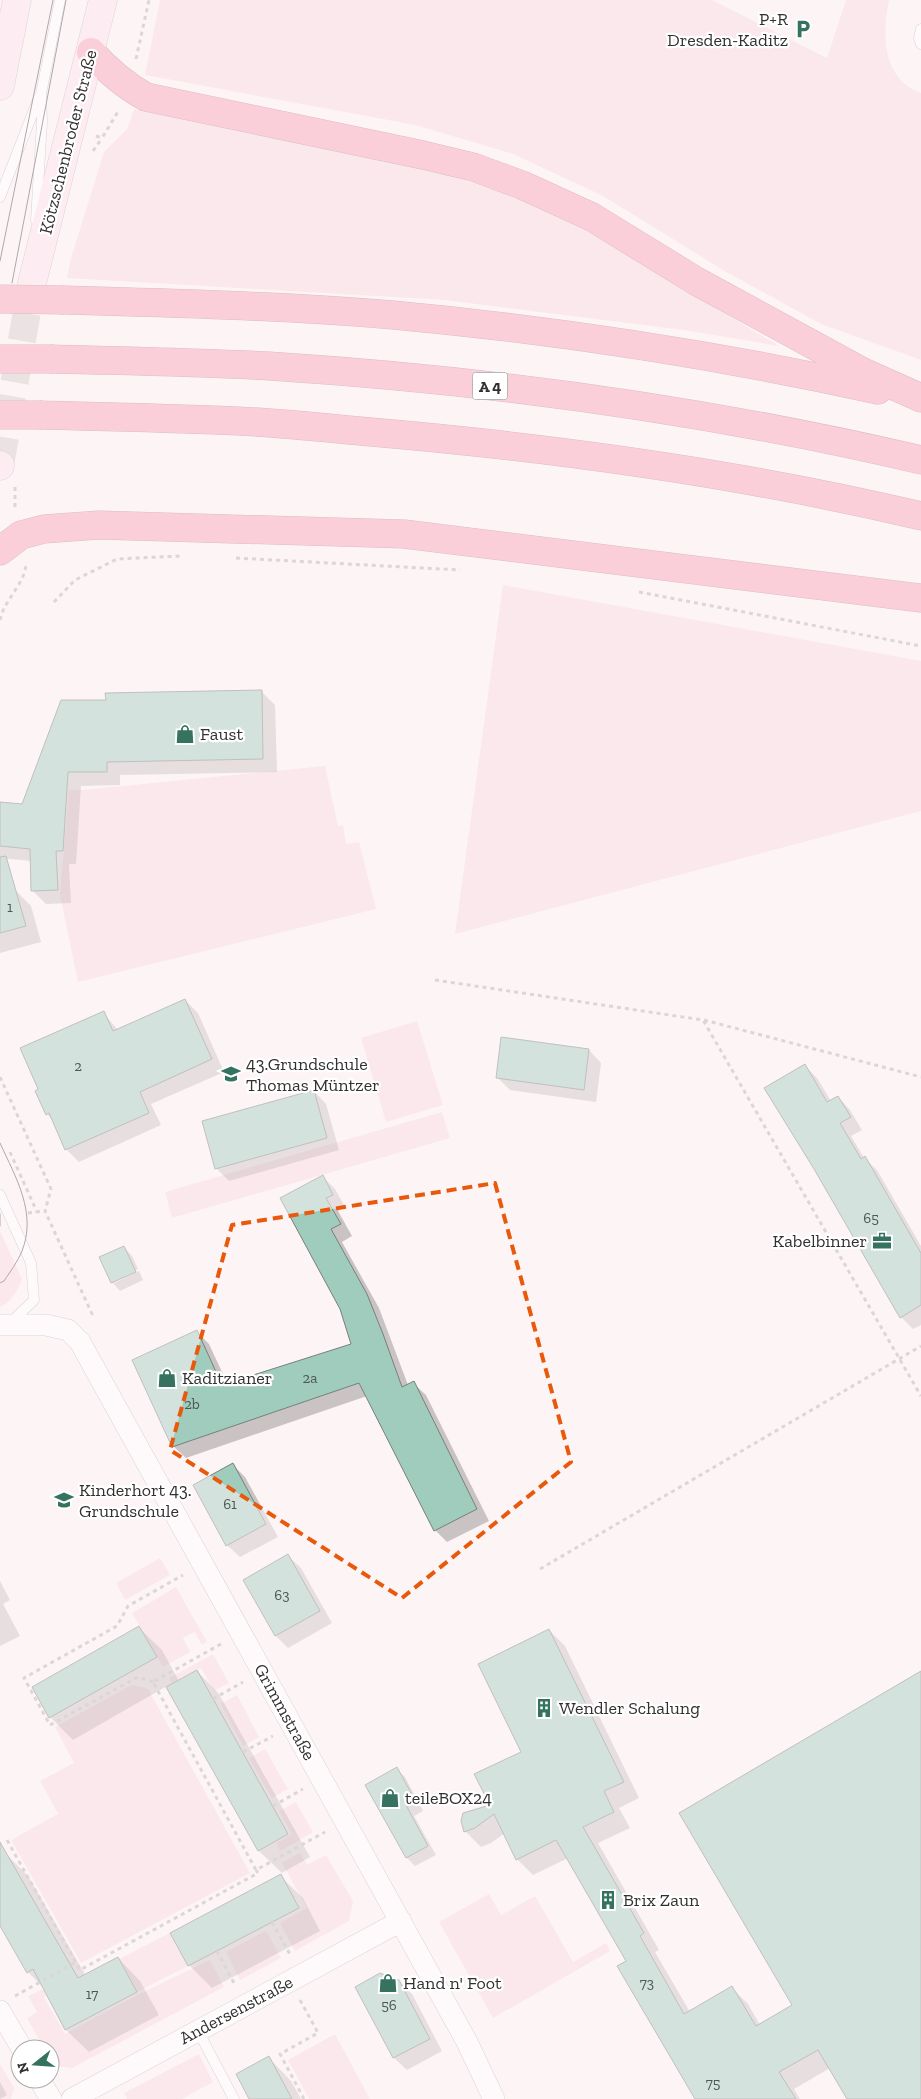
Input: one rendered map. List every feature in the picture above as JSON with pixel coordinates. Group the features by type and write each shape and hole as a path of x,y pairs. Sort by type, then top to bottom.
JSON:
{"highway":[{"path":"91,52 109,72 128,87 146,97 423,155 473,168 522,184 592,217 696,281 833,356 921,399"},
{"path":"0,299 283,307 393,315 502,326 717,358 921,399"},
{"name":"A 4","path":"0,359 267,366 498,386 622,403 745,424 921,460"},
{"path":"0,415 240,421 444,438 553,450 662,466 762,483 921,516"},
{"path":"0,551 21,534 44,529 98,525 404,534 921,598"}],"main road":[{"path":"0,86 17,0"},
{"name":"Kötzschenbroder Straße","path":"32,283 103,0"}],"street":[{"path":"4,1325 46,1325 68,1330"},
{"name":"Grimmstraße","path":"68,1330 80,1342 203,1564 477,2060 494,2099"},
{"name":"Andersenstraße","path":"72,2099 401,1922"},
{"path":"4,2005 18,2039"}],"lane":[{"path":"0,198 41,94 60,0"},
{"path":"921,29 919,38 921,44"},
{"path":"32,283 42,122 41,94"},
{"path":"0,1195 31,1263 34,1300 4,1325"},
{"path":"198,2031 234,2099"}],"path":[{"path":"54,602 75,580 117,559 184,556"},
{"path":"233,558 466,570"},
{"path":"634,591 921,646"},
{"path":"435,980 703,1020 921,1077"},
{"path":"703,1020 921,1396"},
{"path":"0,1077 52,1189 45,1211 92,1314 68,1330"},
{"path":"10,1152 37,1212"},
{"path":"540,1569 921,1346"},
{"path":"7,1840 80,1970 258,1873 153,1682 138,1677 50,1725 24,1678 117,1626 128,1606 203,1564"},
{"path":"153,1682 241,1633"},
{"path":"213,1699 262,1672"},
{"path":"243,1752 292,1725"},
{"path":"273,1806 322,1779"},
{"path":"256,1870 345,1821"},
{"path":"272,1922 301,1975"},
{"path":"217,1950 246,2004"},
{"path":"4,2005 76,1962"},
{"path":"304,2008 318,2033 280,2054 304,2099"}],"highlighted area":[{"path":"495,1183 571,1462 402,1598 170,1450 232,1225"}],"shaded area":[{"path":"160,0 712,0 827,58 846,0 889,0 886,41 892,66 908,86 921,93 921,360 821,324 723,270 603,196 513,154 415,125 145,75"},
{"path":"134,109 433,170 509,195 589,232 779,346 684,330 445,300 67,278 71,258 104,152 127,129"},
{"path":"503,585 921,661 921,811 455,934"},
{"path":"325,766 338,826 343,825 346,844 359,842 376,909 78,982 60,895 69,790"},
{"path":"417,1021 443,1105 386,1122 361,1038"},
{"path":"442,1112 450,1138 172,1218 165,1192"},
{"path":"0,1231 22,1279 11,1299 0,1307"},
{"path":"160,1558 170,1575 125,1600 116,1583"},
{"path":"176,1587 207,1642 202,1645 195,1632 183,1638 190,1652 163,1667 132,1613"},
{"path":"213,1654 229,1683 214,1691 201,1668 172,1683 169,1678"},
{"path":"132,1685 148,1689 250,1873 81,1963 11,1840 58,1814 40,1781 74,1763 55,1727"},
{"path":"237,1695 259,1737 243,1746 221,1704"},
{"path":"265,1749 288,1789 272,1798 249,1758"},
{"path":"296,1802 313,1832 280,1851 277,1843 292,1834 279,1811"},
{"path":"300,1853 307,1865 326,1855 353,1901 349,1921 295,1951 280,1923 307,1908 282,1863"},
{"path":"489,1894 501,1915 535,1896 573,1962 606,1943 610,1951 493,2018 439,1922"},
{"path":"266,1931 281,1958 240,1980 226,1952"},
{"path":"170,1933 188,1966 137,1992 119,1959"},
{"path":"210,1960 224,1987 72,2068 60,2067 60,2039 39,2039 27,2018 37,2012 28,1996 43,1989 47,1995 44,1997 65,2034 139,1994"},
{"path":"335,2034 370,2099 309,2099 288,2060"},
{"path":"199,2054 213,2082 182,2099 127,2099 124,2093"},
{"path":"0,2064 10,2081 10,2089 14,2089 11,2099 0,2099"}],"building":[{"path":"262,690 263,759 107,762 107,772 68,772 63,851 56,851 58,890 31,891 30,849 0,846 0,802 22,804 61,700 106,700 105,693"},
{"path":"6,856 26,926 0,933 0,857"},
{"path":"185,999 212,1059 140,1092 149,1113 65,1150 49,1113 46,1115 35,1091 38,1089 20,1048 104,1011 113,1031"},
{"path":"501,1037 589,1049 584,1090 496,1078"},
{"path":"805,1064 827,1102 838,1096 851,1117 840,1123 861,1159 865,1156 921,1253 921,1305 900,1318 814,1169 764,1088"},
{"path":"314,1090 327,1138 215,1169 202,1121"},
{"path":"323,1175 333,1195 326,1198 341,1224 331,1229 367,1294 402,1387 414,1381 477,1509 434,1531 359,1383 172,1447 132,1360 197,1330 222,1385 351,1344 340,1309 280,1198"},
{"path":"124,1246 136,1272 111,1283 99,1257"},
{"path":"233,1463 266,1524 226,1546 193,1485"},
{"path":"288,1554 320,1611 275,1636 243,1580"},
{"path":"139,1626 157,1657 49,1718 32,1687"},
{"path":"549,1629 624,1782 604,1791 614,1812 583,1827 644,1933 640,1936 684,2014 732,1986 756,2026 792,2005 679,1813 921,1671 921,2099 847,2099 818,2050 779,2072 796,2099 695,2099 617,1966 626,1961 556,1840 516,1860 494,1814 475,1828 464,1832 461,1821 463,1813 490,1805 474,1774 521,1752 478,1664"},
{"path":"197,1670 288,1834 258,1851 166,1687"},
{"path":"397,1767 416,1802 407,1807 428,1846 406,1858 365,1785"},
{"path":"0,1842 78,1978 118,1957 137,1992 65,2030 33,1969 27,1973 0,1926"},
{"path":"281,1874 299,1908 188,1966 170,1933"},
{"path":"380,1973 399,1980 430,2039 393,2058 355,1987"},
{"path":"269,2056 292,2099 249,2099 236,2074"}],"tunnel":[{"path":"0,465 32,283"}],"tram line":[{"path":"0,261 53,0"},
{"path":"12,283 66,0"},
{"path":"0,1143 23,1196 27,1223 22,1251 4,1281 0,1283"},
{"path":"0,1214 0,1226"}],"place":[{"name":"P+R Dresden-Kaditz","path":"803,29"},
{"name":"Faust","path":"185,734"},
{"name":"43.Grundschule Thomas Müntzer","path":"231,1074"},
{"name":"Kabelbinner","path":"882,1241"},
{"name":"Kaditzianer","path":"167,1378"},
{"name":"Kinderhort 43. Grundschule","path":"64,1500"},
{"name":"Wendler Schalung","path":"544,1708"},
{"name":"teileBOX24","path":"390,1798"},
{"name":"Brix Zaun","path":"608,1900"},
{"name":"Hand n' Foot","path":"388,1983"}]}
